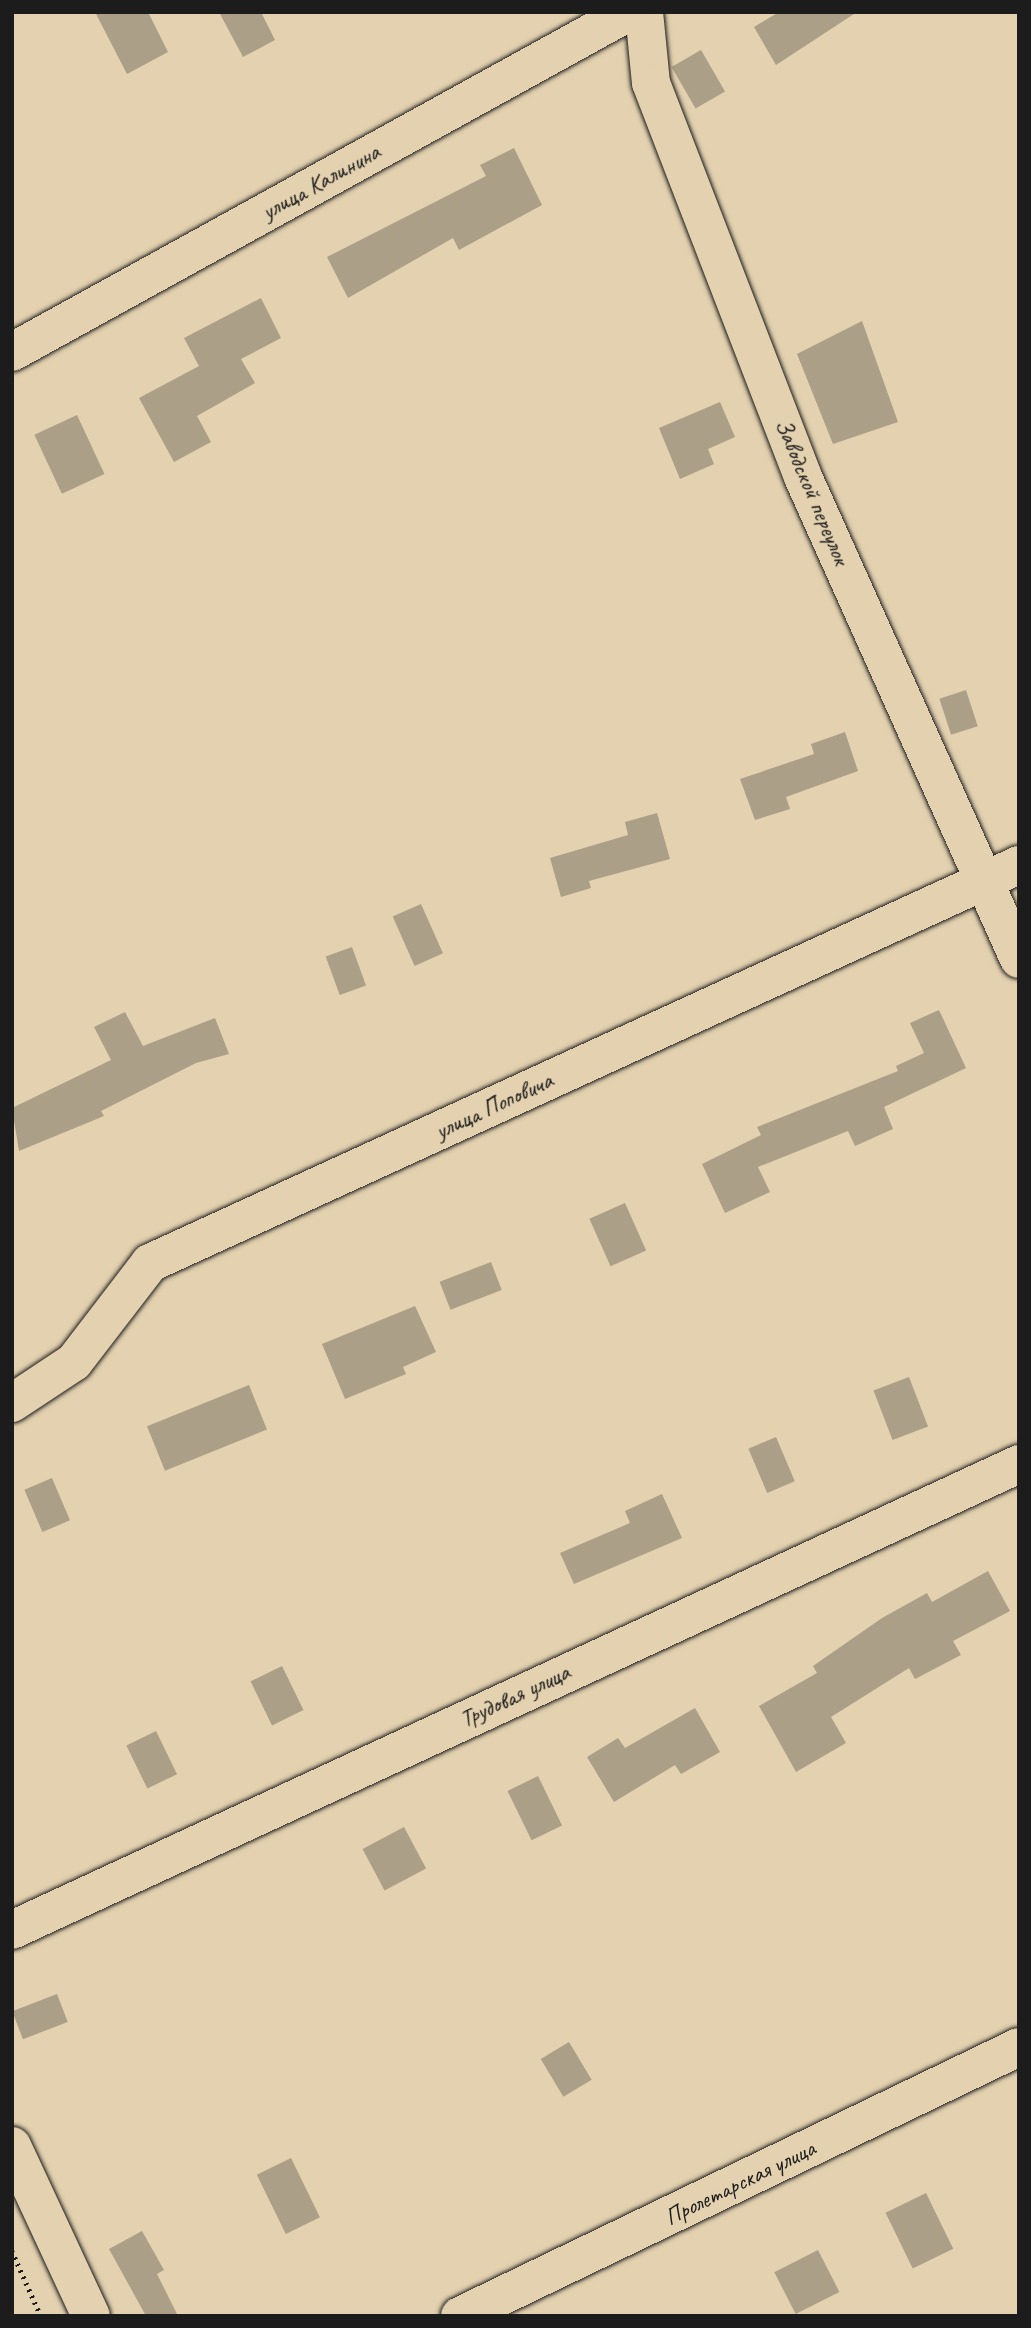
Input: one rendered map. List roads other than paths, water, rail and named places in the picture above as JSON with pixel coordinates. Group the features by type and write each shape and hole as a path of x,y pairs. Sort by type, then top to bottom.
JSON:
{"street":[{"name":"улица Калинина","path":"12,352 629,12"},
{"name":"Заводской переулок","path":"644,12 651,83 783,426 982,883 1019,959"},
{"name":"улица Поповича","path":"12,1403 74,1362 150,1263 1019,865"},
{"name":"Трудовая улица","path":"12,1930 1019,1464"},
{"name":"Пролетарская улица","path":"460,2316 1019,2047"},
{"path":"12,2146 91,2316"}]}
